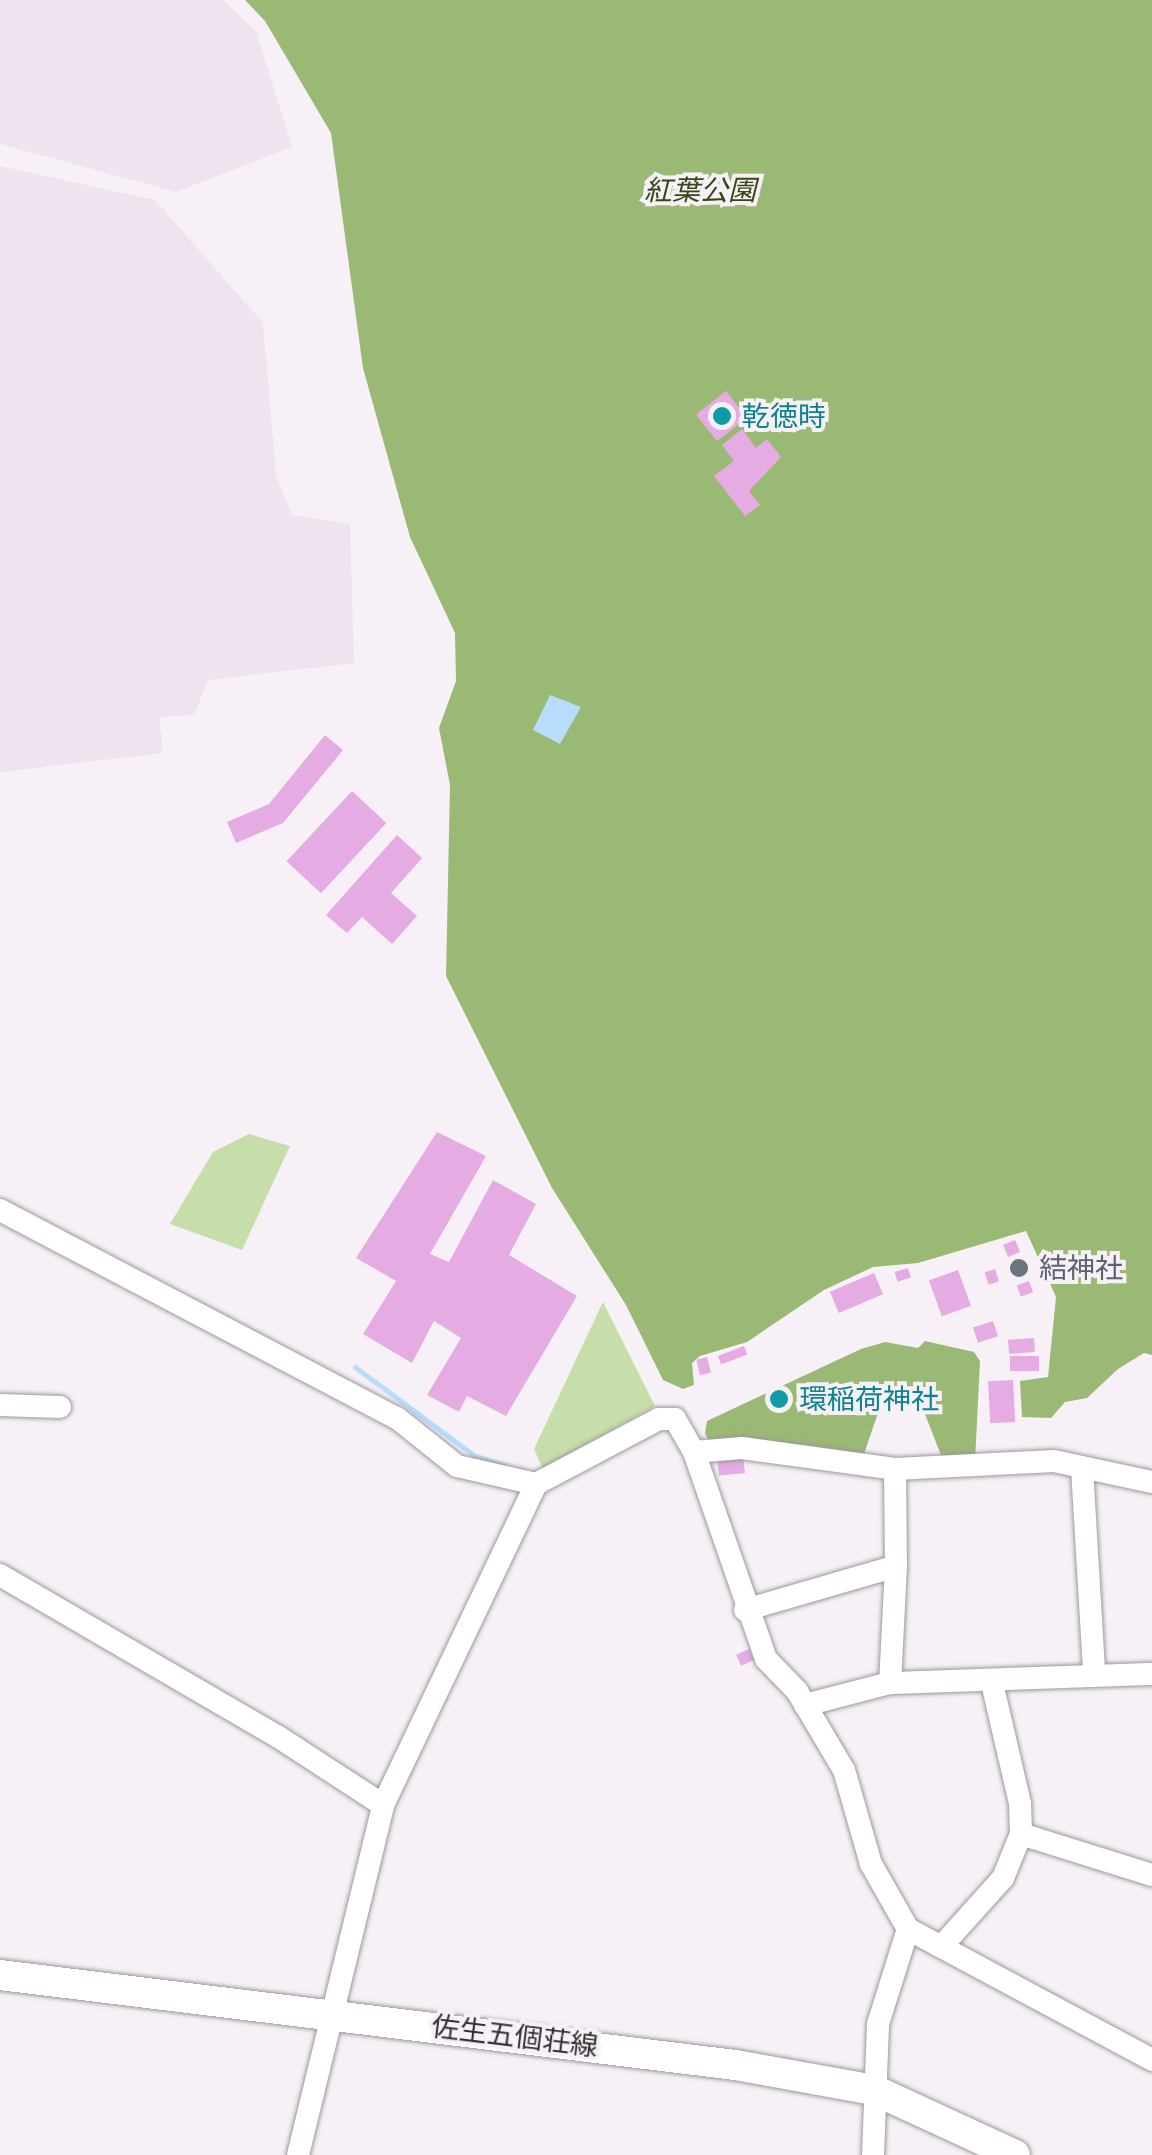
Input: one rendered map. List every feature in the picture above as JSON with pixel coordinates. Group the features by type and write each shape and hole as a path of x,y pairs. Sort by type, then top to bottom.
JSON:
{"main road":[{"name":"佐生五個荘線","path":"0,1975 334,2012 735,2065 874,2090 1016,2155"}],"street":[{"path":"0,1210 397,1418 456,1466 536,1484"},
{"path":"0,1405 60,1407"},
{"path":"298,2155 383,1805 536,1484 658,1419 675,1419 694,1452 744,1610 766,1659 805,1706 844,1770 871,1864 908,1929 1151,2056"},
{"path":"694,1452 742,1448 896,1469 1054,1461 1152,1482"},
{"path":"1082,1468 1094,1673"},
{"path":"890,1683 896,1469"},
{"path":"744,1610 896,1566"},
{"path":"0,1575 277,1736 383,1805"},
{"path":"805,1706 890,1683 992,1683 1094,1673 1152,1674"},
{"path":"941,1947 1003,1878 1021,1834 1020,1803 992,1683"},
{"path":"1021,1834 1152,1875"},
{"path":"873,2155 878,2024 908,1929"}],"shaded area":[{"path":"0,0 223,0 256,31 292,147 176,192 0,144"},
{"path":"0,166 155,200 263,323 276,475 292,515 350,524 354,663 208,680 194,715 159,717 163,753 0,772"}],"green space":[{"name":"紅葉公園","path":"245,0 1152,0 1152,1355 1144,1353 1118,1369 1087,1398 1065,1402 1051,1418 1022,1417 1020,1381 1048,1377 1056,1297 1026,1231 918,1263 873,1267 824,1290 747,1342 700,1356 692,1363 694,1385 683,1389 663,1380 626,1305 552,1188 446,976 450,785 439,728 456,681 455,633 410,537 363,368 331,133 265,21"},
{"path":"249,1134 290,1146 242,1250 170,1224 213,1152"},
{"path":"603,1302 655,1406 543,1469 534,1449"},
{"path":"925,1341 974,1352 980,1361 975,1461 944,1463 923,1409 895,1402 881,1404 863,1457 711,1445 705,1433 707,1421 861,1349 885,1342 918,1348"}],"water":[{"path":"550,695 581,707 560,744 533,730"}],"building":[{"name":"乾徳時","path":"726,391 747,418 717,441 696,414"},
{"path":"742,429 756,448 767,439 781,457 749,491 760,505 745,516 714,476 734,461 722,445"},
{"path":"325,735 343,750 283,823 236,843 227,822 269,804"},
{"path":"352,791 386,823 321,893 287,861"},
{"path":"397,835 422,858 391,893 417,916 392,944 362,917 347,933 326,915"},
{"path":"437,1132 486,1156 430,1254 449,1262 493,1180 536,1204 509,1255 577,1296 506,1416 467,1396 459,1412 427,1395 461,1338 434,1321 412,1363 363,1334 396,1281 356,1258"},
{"path":"1015,1240 1020,1252 1008,1257 1003,1245"},
{"path":"1026,1257 1031,1273 1012,1279 1007,1263"},
{"path":"908,1268 911,1278 898,1282 895,1272"},
{"path":"995,1269 999,1281 989,1285 985,1272"},
{"path":"958,1270 971,1306 942,1316 929,1281"},
{"path":"874,1273 883,1294 839,1313 830,1292"},
{"path":"1029,1281 1033,1292 1021,1297 1017,1285"},
{"path":"993,1321 998,1336 978,1343 973,1327"},
{"path":"1034,1338 1035,1352 1009,1354 1008,1340"},
{"path":"744,1346 747,1354 721,1364 718,1356"},
{"path":"1010,1356 1039,1356 1039,1371 1010,1371"},
{"path":"707,1357 711,1373 700,1375 696,1360"},
{"path":"1013,1380 1015,1422 990,1423 988,1381"},
{"path":"743,1455 745,1473 719,1476 717,1458"},
{"path":"749,1649 754,1660 741,1666 736,1655"}],"waterway":[{"path":"355,1367 475,1456 505,1465"}],"place":[{"name":"乾徳時","path":"722,416"},
{"name":"結神社","path":"1019,1268"},
{"name":"環稲荷神社","path":"779,1399"}]}
